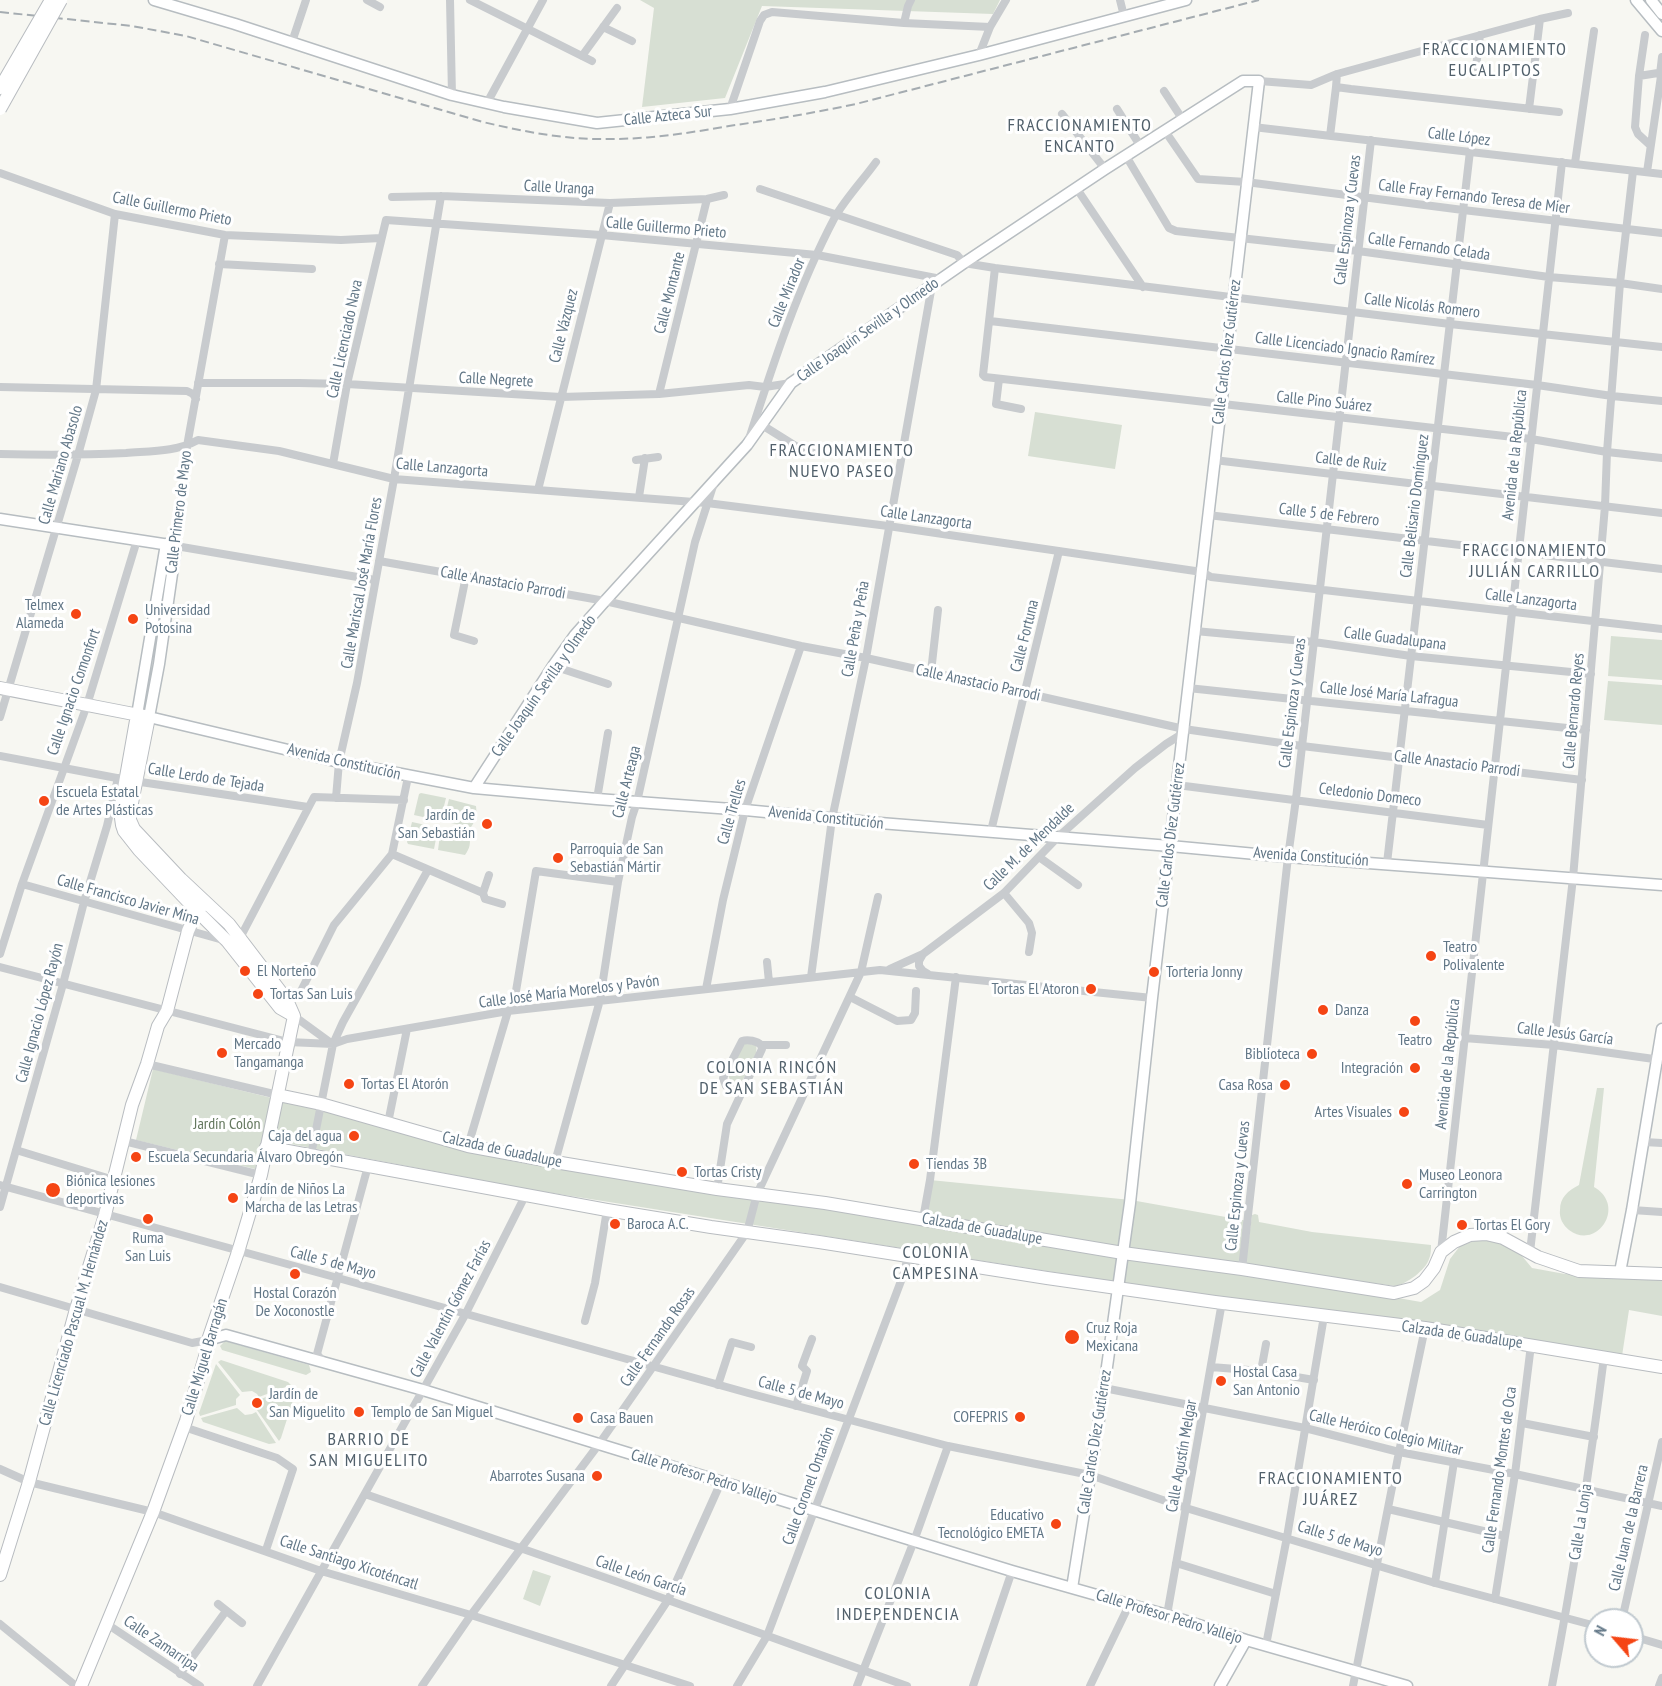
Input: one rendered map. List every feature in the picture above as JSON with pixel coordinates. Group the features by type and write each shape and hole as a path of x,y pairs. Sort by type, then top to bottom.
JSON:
{"main road":[{"path":"0,88 51,0"},
{"path":"0,109 61,0"},
{"name":"Avenida Constitución","path":"4,689 143,716"},
{"name":"Calle Primero de Mayo","path":"126,824 120,811 127,801 126,779 143,716"},
{"path":"126,824 128,836 143,847 201,907 280,1008 294,1016"},
{"path":"201,907 229,924 287,1000 294,1016"},
{"name":"Calle Licenciado Pascual M. Hernández","path":"0,1575 105,1215 132,1105 158,1026 167,1011 188,931 201,907"},
{"name":"Calle Miguel Barragán","path":"81,1686 153,1512 184,1426 208,1340 261,1175 294,1016"},
{"name":"Calzada de Guadalupe","path":"278,1095 321,1104 468,1146 555,1162 825,1203 1123,1253 1394,1293 1414,1288 1424,1281 1434,1268 1441,1252 1454,1242 1470,1235 1485,1234 1503,1238 1538,1257 1580,1271 1662,1274"},
{"name":"Calzada de Guadalupe","path":"266,1147 607,1210 1117,1288 1425,1329 1662,1368"}],"street":[{"name":"Calle Azteca Sur","path":"154,0 452,95 504,107 597,123 730,109 825,92 979,55 1186,0"},
{"path":"291,42 306,0"},
{"path":"367,0 380,7"},
{"path":"450,0 452,95"},
{"path":"470,0 592,61"},
{"path":"487,103 543,0"},
{"path":"904,23 911,0"},
{"path":"979,55 990,27 1006,0"},
{"path":"1120,0 1124,16"},
{"path":"1636,0 1662,31"},
{"path":"582,56 617,8"},
{"path":"730,109 760,21 764,15 772,12 904,23 990,27"},
{"path":"1258,81 1311,85 1337,74 1540,18 1568,13"},
{"path":"1529,109 1540,18"},
{"path":"603,27 632,41"},
{"path":"1575,163 1594,31"},
{"path":"1476,67 1480,35"},
{"path":"1645,35 1635,127 1638,134 1650,145"},
{"path":"1647,172 1662,57"},
{"path":"1330,136 1337,74"},
{"path":"1639,76 1660,74"},
{"name":"Calle Joaquín Sevilla y Olmedo","path":"474,789 553,666 575,636 747,445 791,382 1105,169 1243,81 1258,81"},
{"name":"Calle Carlos Díez Gutiérrez","path":"1072,1587 1104,1388 1130,1203 1258,81"},
{"path":"1336,87 1559,112"},
{"path":"1164,91 1183,120"},
{"path":"1117,109 1141,147"},
{"path":"1062,114 1105,169"},
{"name":"Calle López","path":"1253,127 1662,174"},
{"name":"Calle Fray Fernando Teresa de Mier","path":"1165,132 1198,179 1246,182 1662,233"},
{"name":"Calle Espinoza y Cuevas","path":"1242,1269 1371,140"},
{"name":"Calle Belisario Domínguez","path":"1387,863 1470,151"},
{"name":"Calle Fernando Celada","path":"1126,156 1169,228 1176,231 1359,251 1549,277 1662,289"},
{"name":"Calle Mirador","path":"747,445 765,387 817,255 836,215 876,162"},
{"name":"Avenida de la República","path":"1441,1252 1562,162"},
{"name":"Calle Bernardo Reyes","path":"1530,1252 1573,878 1601,561 1620,283 1633,171"},
{"name":"Calle Guillermo Prieto","path":"0,173 115,214 225,235 341,240 381,238"},
{"path":"760,189 836,215"},
{"path":"1077,189 1143,286"},
{"name":"Calle Uranga","path":"392,197 441,196 610,203 707,199 724,195"},
{"name":"Calle Mariscal José María Flores","path":"336,798 339,762 357,683 394,479 441,196"},
{"name":"Calle Montante","path":"659,394 707,199"},
{"name":"Calle Vázquez","path":"538,490 610,203"},
{"name":"Calle Mariano Abasolo","path":"0,717 4,689 57,528 96,390 115,214"},
{"name":"Calle Nicolás Romero","path":"836,215 957,255 964,263 995,268 1450,324 1662,347"},
{"name":"Calle Guillermo Prieto","path":"386,220 817,255 936,282"},
{"name":"Calle Licenciado Nava","path":"333,464 348,384 386,220"},
{"name":"Calle Primero de Mayo","path":"143,716 187,446 225,235"},
{"path":"219,264 312,269"},
{"path":"990,321 995,268"},
{"name":"Calle Peña y Peña","path":"811,977 832,819 866,658 888,526 936,282"},
{"name":"Calle Licenciado Ignacio Ramírez","path":"990,321 1662,401"},
{"name":"Calle Pino Suárez","path":"990,321 983,375 985,378 1438,428 1662,458"},
{"path":"999,379 996,404 1021,409"},
{"name":"Calle Negrete","path":"198,383 348,384 561,397 659,394 749,385 765,387 791,382"},
{"path":"0,387 187,390 196,399"},
{"path":"762,424 802,450 818,454"},
{"name":"Calle Lanzagorta","path":"0,454 78,455 165,451 187,446 198,440 279,451 394,479 707,503 1059,551 1202,572 1211,577 1662,629"},
{"path":"636,460 658,457"},
{"path":"639,497 645,458"},
{"name":"Calle de Ruiz","path":"1215,460 1662,513"},
{"name":"Calle Arteaga","path":"555,1162 600,1000 618,882 632,817 695,542 715,480"},
{"name":"Calle 5 de Febrero","path":"1208,514 1662,569"},
{"path":"0,519 375,580"},
{"name":"Calle Ignacio Comonfort","path":"0,954 22,884 87,705 137,540"},
{"name":"Calle Fortuna","path":"991,831 1059,551"},
{"name":"Calle Anastacio Parrodi","path":"379,561 605,601 801,646 1025,693 1183,732 1582,780"},
{"path":"466,576 454,635 474,641"},
{"path":"931,672 938,610"},
{"name":"Calle Guadalupana","path":"1195,631 1314,642 1411,656 1591,674"},
{"name":"Calle Trelles","path":"706,989 723,900 745,810 801,646"},
{"path":"553,666 608,684"},
{"name":"Calle José María Lafragua","path":"1188,688 1586,730"},
{"name":"Avenida Constitución","path":"143,716 339,762 474,789 1288,857 1662,885"},
{"name":"Calle M. de Mendalde","path":"889,970 923,954 1004,893 1058,837 1135,768 1183,732"},
{"path":"597,799 608,734"},
{"name":"Calle Lerdo de Tejada","path":"0,756 126,779 308,807 314,797 404,800"},
{"path":"299,995 334,925 392,854 408,777"},
{"name":"Calle Ignacio López Rayón","path":"0,1207 3,1186 16,1150 84,902 107,826 126,779"},
{"name":"Celedonio Domeco","path":"1177,785 1488,825"},
{"path":"227,941 240,938 308,807"},
{"path":"107,826 126,824"},
{"path":"392,854 483,893"},
{"path":"1039,857 1078,885"},
{"path":"311,1155 333,1044 428,870"},
{"path":"468,1146 508,1011 514,1003 536,871 618,882"},
{"path":"489,875 483,893 484,899 502,904"},
{"name":"Calle Francisco Javier Mina","path":"22,884 227,941"},
{"path":"1004,893 1029,923 1032,933 1029,952"},
{"name":"Calle Fernando Rosas","path":"422,1686 471,1615 654,1367 747,1232 757,1194 861,972 878,897"},
{"path":"923,954 919,966 922,971 930,975"},
{"path":"767,962 769,982"},
{"name":"Calle José María Morelos y Pavón","path":"0,967 288,1042 333,1044 347,1038 508,1011 889,970 1152,998"},
{"path":"923,1219 956,977"},
{"path":"850,997 897,1021 911,1020 915,1013 916,991"},
{"path":"294,1016 333,1044"},
{"path":"388,1123 407,1029"},
{"path":"1620,1272 1659,1060 1662,1029"},
{"name":"Calle Jesús García","path":"1464,1038 1554,1045 1659,1060"},
{"path":"741,1092 726,1086 723,1078 742,1041 746,1040 761,1045 786,1045"},
{"path":"717,1186 727,1124 762,1049 761,1045"},
{"path":"147,1064 278,1095"},
{"path":"124,1141 261,1175"},
{"path":"1644,1142 1662,1143"},
{"path":"16,1150 114,1180"},
{"path":"323,1362 318,1354 368,1166"},
{"name":"Calle 5 de Mayo","path":"3,1186 796,1406 948,1446 1090,1475 1186,1508 1435,1583 1584,1622"},
{"name":"Calle Valentín Gómez Farías","path":"257,1686 465,1315 526,1194"},
{"path":"585,1321 595,1282 607,1210"},
{"path":"1632,1210 1662,1212"},
{"name":"Calle Coronel Ontañón","path":"736,1686 767,1636 904,1273 908,1256"},
{"name":"Calle Profesor Pedro Vallejo","path":"0,1287 192,1343 226,1335 423,1390 1012,1571 1407,1686"},
{"name":"Calle Agustín Melgar","path":"1167,1615 1222,1302"},
{"path":"1266,1646 1287,1538 1324,1316"},
{"path":"1353,1686 1425,1329"},
{"path":"796,1406 807,1371 802,1366 812,1339"},
{"path":"718,1385 732,1342 751,1347"},
{"path":"1261,1371 1266,1344"},
{"name":"Calle Fernando Montes de Oca","path":"1495,1599 1515,1474 1531,1345"},
{"name":"Calle La Lonja","path":"1552,1686 1566,1617 1604,1357"},
{"path":"1211,1367 1261,1371 1314,1380"},
{"name":"Calle Heróico Colegio Militar","path":"1104,1388 1305,1428 1399,1452 1662,1506"},
{"path":"1522,1423 1594,1437"},
{"path":"184,1426 277,1458 293,1469 266,1550"},
{"name":"Calle Juan de la Barrera","path":"1625,1608 1662,1442"},
{"path":"857,1686 914,1541 948,1446"},
{"path":"1435,1583 1454,1462"},
{"name":"Calle Santiago Xicoténcatl","path":"0,1469 29,1482 153,1512 321,1571 471,1615 690,1686"},
{"path":"611,1686 668,1600 722,1482"},
{"name":"Calle León García","path":"365,1494 907,1686"},
{"path":"1388,1509 1505,1536"},
{"path":"1176,1563 1276,1594"},
{"path":"974,1686 1012,1571"},
{"path":"218,1604 242,1623"},
{"path":"1089,1686 1129,1605"},
{"path":"180,1674 226,1611"},
{"path":"0,1624 76,1686"},
{"name":"Calle Zamarripa","path":"107,1624 200,1686"},
{"path":"1222,1686 1246,1640"},
{"path":"1644,1640 1662,1645"},
{"path":"1659,1686 1662,1678"}],"green space":[{"path":"640,0 1000,0 993,14 762,6 725,98 642,107 654,8"},
{"path":"1035,412 1122,425 1115,469 1028,456"},
{"path":"1611,636 1662,640 1662,680 1608,676"},
{"path":"1608,681 1662,685 1662,725 1604,720"},
{"path":"421,793 446,798 442,814 432,819 414,815"},
{"path":"449,799 476,806 476,817 471,827 451,823 445,815"},
{"path":"412,822 430,826 437,834 434,849 408,844"},
{"path":"450,830 469,834 470,845 465,855 438,850 440,835"},
{"path":"744,1043 756,1045 756,1055 752,1066 739,1084 730,1080 728,1074"},
{"name":"Jardín Colón","path":"153,1069 272,1098 255,1169 136,1140"},
{"path":"1597,1088 1604,1088 1594,1187 1604,1195 1608,1205 1608,1214 1598,1231 1589,1235 1579,1235 1563,1224 1560,1205 1565,1195 1579,1185"},
{"path":"278,1099 321,1106 467,1151 522,1163 914,1219 923,1219 930,1180 1131,1200 1248,1221 1242,1269 1421,1302 1440,1290 1450,1259 1460,1246 1480,1239 1500,1243 1517,1250 1532,1268 1565,1274 1662,1277 1662,1316 1629,1310 1622,1356 1122,1283 533,1190 270,1140"},
{"path":"1252,1215 1258,1215 1259,1222 1312,1232 1431,1245 1430,1256 1420,1272 1396,1286 1245,1267"},
{"path":"225,1341 309,1365 311,1372 306,1375 222,1350 220,1346"},
{"path":"221,1360 288,1382 291,1385 259,1397 252,1391 242,1392 218,1362"},
{"path":"216,1364 240,1395 236,1399 236,1405 200,1416 199,1413"},
{"path":"293,1386 296,1391 279,1441 257,1410 261,1399"},
{"path":"237,1408 245,1415 256,1412 276,1443 269,1444 203,1422 201,1418"},
{"path":"533,1570 551,1576 540,1606 523,1599"}],"railway":[{"path":"0,12 132,26 186,36 483,122 546,135 610,139 684,133 856,104 1259,0"}],"place":[{"name":"Telmex Alameda","path":"76,614"},
{"name":"Universidad Potosina","path":"133,619"},
{"name":"Escuela Estatal de Artes Plásticas","path":"44,801"},
{"name":"Jardín de San Sebastián","path":"487,824"},
{"name":"Parroquia de San Sebastián Mártir","path":"558,858"},
{"name":"Teatro Polivalente","path":"1431,956"},
{"name":"El Norteño","path":"245,971"},
{"name":"Torteria Jonny","path":"1154,972"},
{"name":"Tortas El Atoron","path":"1091,989"},
{"name":"Tortas San Luis","path":"258,994"},
{"name":"Danza","path":"1323,1010"},
{"name":"Teatro","path":"1415,1021"},
{"name":"Mercado Tangamanga","path":"222,1053"},
{"name":"Biblioteca","path":"1312,1054"},
{"name":"Integración","path":"1415,1068"},
{"name":"Tortas El Atorón","path":"349,1084"},
{"name":"Casa Rosa","path":"1285,1085"},
{"name":"Artes Visuales","path":"1404,1112"},
{"name":"Caja del agua","path":"354,1136"},
{"name":"Escuela Secundaria Álvaro Obregón","path":"136,1157"},
{"name":"Tiendas 3B","path":"914,1164"},
{"name":"Tortas Cristy","path":"682,1172"},
{"name":"Museo Leonora Carrington","path":"1407,1184"},
{"name":"Biónica lesiones deportivas","path":"53,1190"},
{"name":"Jardín de Niños La Marcha de las Letras","path":"233,1198"},
{"name":"Ruma San Luis","path":"148,1219"},
{"name":"Baroca A.C.","path":"615,1224"},
{"name":"Tortas El Gory","path":"1462,1225"},
{"name":"Hostal Corazón De Xoconostle","path":"295,1274"},
{"name":"Cruz Roja Mexicana","path":"1072,1337"},
{"name":"Hostal Casa San Antonio","path":"1221,1381"},
{"name":"Jardín de San Miguelito","path":"257,1403"},
{"name":"Templo de San Miguel","path":"359,1412"},
{"name":"COFEPRIS","path":"1020,1417"},
{"name":"Casa Bauen","path":"578,1418"},
{"name":"Abarrotes Susana","path":"597,1476"},
{"name":"Educativo Tecnológico EMETA","path":"1056,1524"}],"district":[{"name":"FRACCIONAMIENTO EUCALIPTOS","path":"1495,60"},
{"name":"FRACCIONAMIENTO ENCANTO","path":"1080,136"},
{"name":"FRACCIONAMIENTO NUEVO PASEO","path":"842,461"},
{"name":"FRACCIONAMIENTO JULIÁN CARRILLO","path":"1535,561"},
{"name":"COLONIA RINCÓN DE SAN SEBASTIÁN","path":"772,1078"},
{"name":"COLONIA CAMPESINA","path":"936,1263"},
{"name":"BARRIO DE SAN MIGUELITO","path":"369,1450"},
{"name":"FRACCIONAMIENTO JUÁREZ","path":"1331,1489"},
{"name":"COLONIA INDEPENDENCIA","path":"898,1604"}]}
